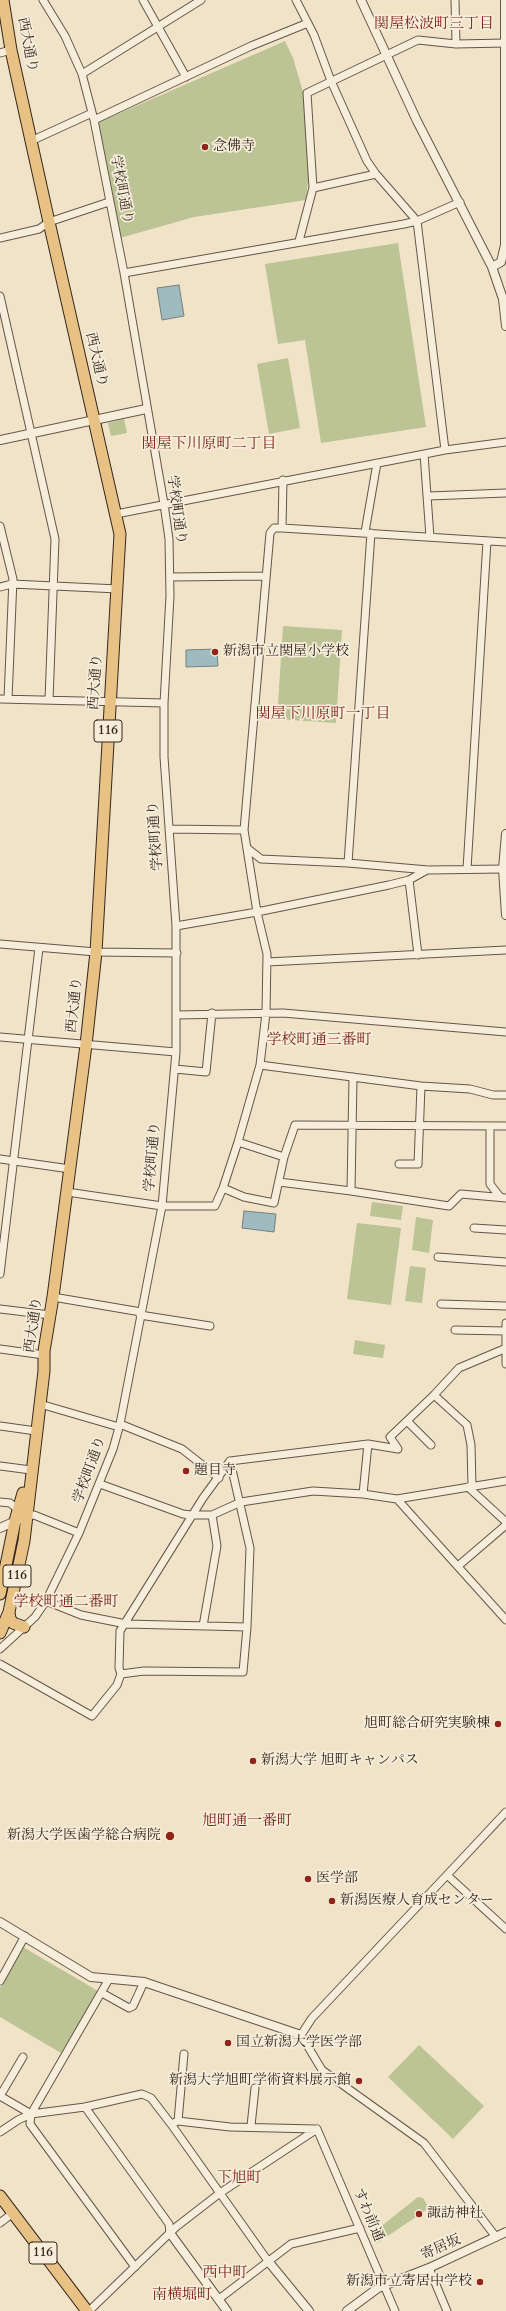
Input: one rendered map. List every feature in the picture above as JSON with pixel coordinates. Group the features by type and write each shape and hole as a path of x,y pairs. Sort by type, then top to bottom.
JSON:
{"highway":[{"name":"西大通り","path":"0,1633 9,1612 18,1574 22,1513 31,1470 40,1404 44,1355 54,1297 86,1045 96,952 120,534 11,50 3,0"},
{"name":"西大通り","path":"0,1594 15,1521 22,1513"},
{"path":"9,1612 10,1619 14,1623 24,1627"},
{"name":"116","path":"0,2196 88,2311"}],"street":[{"name":"学校町通り","path":"0,1649 24,1627 46,1601 79,1533 100,1484 119,1426 162,1206 175,1069 177,1015 176,926 164,757 164,703 170,577 164,504 146,409 124,273 93,117 82,74 65,36 43,0"},
{"path":"143,0 186,77"},
{"path":"82,74 159,28 201,0"},
{"path":"296,0 314,35 331,81 367,161 376,174 417,221 445,450"},
{"path":"361,0 417,121 492,266 503,299 506,326"},
{"path":"455,0 456,44"},
{"path":"492,266 500,262 505,253 505,0"},
{"path":"31,141 93,117 186,77 252,46 308,23"},
{"path":"299,241 313,188 308,93 331,81 388,56 418,40 456,44 505,43"},
{"path":"0,53 11,50"},
{"path":"313,188 376,174"},
{"path":"0,238 39,229 49,222 110,202"},
{"path":"124,273 417,221 460,202"},
{"path":"0,296 30,434 55,539 49,700"},
{"path":"0,440 146,409"},
{"path":"116,514 283,480 445,450 506,442"},
{"path":"424,454 429,496 430,537"},
{"path":"348,863 368,533 376,463"},
{"path":"282,528 283,480"},
{"path":"429,496 506,492"},
{"path":"0,526 13,579 8,699"},
{"path":"67,1192 162,1206 215,1206 223,1188 238,1142 260,1065 266,1013 267,954 256,912 244,830 265,576 270,533 274,528 282,528 506,542"},
{"path":"467,869 487,541"},
{"path":"170,577 265,576"},
{"path":"0,587 12,584 118,589"},
{"path":"0,699 164,703"},
{"path":"169,829 244,830"},
{"path":"506,834 504,869 506,915"},
{"path":"247,848 261,859 348,863 428,870 504,869"},
{"path":"176,926 256,912 409,880 428,870"},
{"path":"409,880 418,955"},
{"path":"0,944 96,952 177,954"},
{"path":"0,1274 12,1161 39,948"},
{"path":"267,962 506,950"},
{"path":"177,1015 212,1013 266,1013 343,1017 506,1032"},
{"path":"175,1069 206,1072 212,1013"},
{"path":"0,1037 176,1052"},
{"path":"260,1065 421,1086 470,1089 493,1095 506,1095"},
{"path":"351,1191 353,1077"},
{"path":"398,1164 418,1164 421,1086"},
{"path":"223,1188 244,1197 274,1203 284,1157 295,1125 506,1126"},
{"path":"490,1126 490,1184 503,1198"},
{"path":"238,1142 284,1157"},
{"path":"0,1159 70,1169"},
{"path":"279,1182 449,1206 461,1194 503,1198"},
{"path":"474,1228 506,1230"},
{"path":"438,1257 506,1262"},
{"path":"54,1297 210,1326"},
{"path":"441,1304 506,1306"},
{"path":"0,1309 50,1315"},
{"path":"506,1323 504,1349 506,1364"},
{"path":"455,1330 506,1332"},
{"path":"0,1349 44,1355"},
{"path":"230,1461 368,1444 398,1449 390,1437 434,1395 459,1368 504,1349"},
{"path":"434,1395 467,1425 471,1445 470,1487 506,1524 458,1566"},
{"path":"40,1404 119,1426 182,1449 219,1478"},
{"path":"407,1421 430,1445"},
{"path":"0,1426 36,1431"},
{"path":"363,1494 368,1444"},
{"path":"0,1664 92,1716 117,1685 121,1674 120,1631 126,1624 140,1597 191,1515 230,1461"},
{"path":"121,1674 144,1671 243,1672 247,1627 250,1548 241,1502 230,1461"},
{"path":"0,1466 31,1470"},
{"path":"100,1484 183,1514 212,1515 241,1502 313,1491 397,1498 506,1481"},
{"path":"397,1498 506,1620"},
{"path":"0,1502 10,1503 22,1513 34,1515 79,1533"},
{"path":"203,1626 217,1546 212,1515"},
{"path":"0,1528 15,1521"},
{"path":"46,1601 81,1615 126,1624 247,1627"},
{"path":"301,2035 312,2018 506,1812"},
{"path":"447,1875 506,1928"},
{"path":"0,1922 25,1936 77,1970 91,1977 144,1982 301,2035 322,2070 424,2143 496,2237"},
{"path":"0,1981 25,1936"},
{"path":"109,1979 31,2114 30,2124 135,2267"},
{"path":"102,1993 129,2008 133,2006 144,1982"},
{"path":"178,2121 184,2054"},
{"path":"23,2057 0,2096 31,2114"},
{"path":"252,2126 255,2088"},
{"path":"0,2132 18,2120 31,2114 85,2107 142,2094 151,2098 268,2261 309,2311"},
{"path":"85,2107 169,2224 170,2233 227,2311"},
{"path":"171,2124 178,2121 230,2127 252,2126 317,2130"},
{"path":"88,2311 170,2233 220,2193 317,2130"},
{"name":"すわ前通","path":"317,2130 395,2311"},
{"path":"0,2222 13,2213"},
{"path":"219,2299 291,2244 360,2228"},
{"name":"寄居坂","path":"347,2311 378,2288 429,2268 506,2232"},
{"path":"429,2268 447,2311"}],"green space":[{"name":"念佛寺","path":"285,41 293,58 303,92 309,172 306,200 194,217 120,238 97,123"},
{"path":"398,243 426,427 321,443 305,340 278,344 265,264"},
{"path":"288,358 300,428 269,434 257,364"},
{"path":"124,419 127,433 111,436 108,423"},
{"path":"283,626 342,630 336,723 277,719"},
{"path":"372,1202 403,1206 401,1220 370,1216"},
{"path":"416,1217 433,1220 429,1253 412,1250"},
{"path":"357,1223 401,1228 391,1305 347,1299"},
{"path":"410,1266 426,1268 422,1303 405,1301"},
{"path":"355,1340 385,1345 383,1358 353,1354"},
{"path":"23,1947 98,1991 61,2053 0,2017 0,1988"},
{"path":"419,2045 484,2106 453,2139 388,2077"},
{"path":"418,2197 423,2198 429,2208 376,2244 370,2235"}],"water":[{"path":"179,285 184,316 162,320 157,288"},
{"path":"217,649 218,666 186,667 186,650"},
{"path":"244,1211 276,1214 274,1232 242,1228"}],"place":[{"name":"念佛寺","path":"205,147"},
{"name":"新潟市立関屋小学校","path":"215,652"},
{"name":"題目寺","path":"186,1471"},
{"name":"旭町総合研究実験棟","path":"498,1724"},
{"name":"新潟大学 旭町キャンパス","path":"253,1761"},
{"name":"新潟大学医歯学総合病院","path":"170,1836"},
{"name":"医学部","path":"308,1879"},
{"name":"新潟医療人育成センター","path":"332,1901"},
{"name":"国立新潟大学医学部","path":"228,2043"},
{"name":"新潟大学旭町学術資料展示館","path":"359,2081"},
{"name":"諏訪神社","path":"419,2214"},
{"name":"新潟市立寄居中学校","path":"480,2282"}],"district":[{"name":"関屋松波町三丁目","path":"434,25"},
{"name":"関屋下川原町二丁目","path":"209,445"},
{"name":"関屋下川原町一丁目","path":"323,715"},
{"name":"学校町通三番町","path":"319,1041"},
{"name":"学校町通二番町","path":"66,1603"},
{"name":"旭町通一番町","path":"247,1822"},
{"name":"下旭町","path":"239,2179"},
{"name":"西中町","path":"225,2274"},
{"name":"南横堀町","path":"182,2296"}]}
